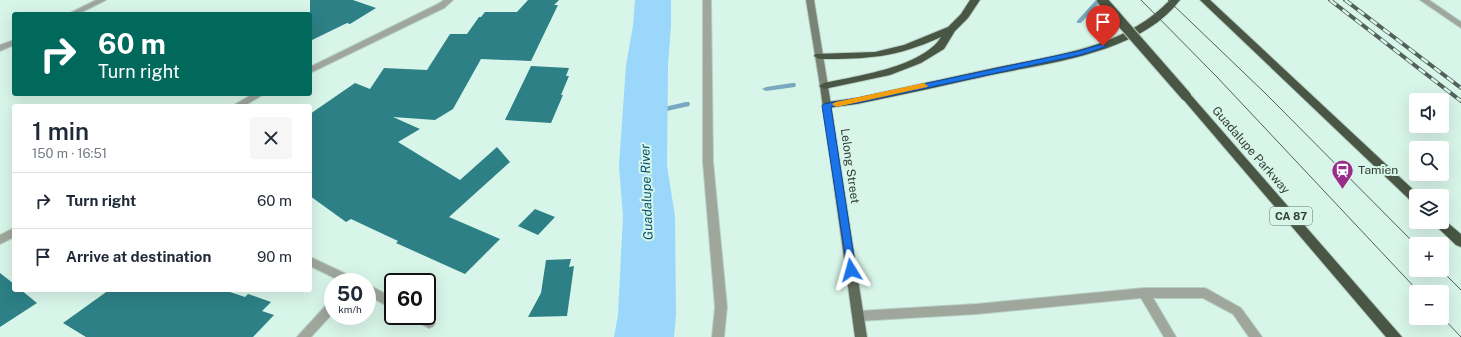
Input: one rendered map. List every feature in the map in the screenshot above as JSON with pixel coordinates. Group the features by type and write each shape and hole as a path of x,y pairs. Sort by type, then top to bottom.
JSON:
{"highway":[{"path":"824,86 886,72 917,61 940,47 951,29 965,16 975,0"},
{"name":"Guadalupe Parkway","path":"1102,0 1395,337"},
{"path":"827,106 857,101 1080,53 1114,42 1141,30 1161,16 1175,0"},
{"path":"1205,0 1409,192"},
{"path":"818,56 868,55 893,52 924,41 951,29"},
{"path":"1447,229 1461,242"}],"main road":[{"name":"Lelong Street","path":"810,0 861,337"}],"street":[{"path":"76,12 102,0"},
{"path":"312,69 441,6 448,0"},
{"path":"707,0 708,162 721,307 718,337"},
{"path":"1424,0 1461,26"},
{"path":"0,48 12,43"},
{"path":"241,104 256,96"},
{"path":"0,240 12,233"},
{"path":"312,262 335,273"},
{"path":"1144,293 1170,337"},
{"path":"858,316 977,309 1144,293 1205,293 1237,311 1256,337"},
{"path":"304,337 324,315"}],"building":[{"path":"310,0 353,0 376,8 350,24 347,23 312,40 312,12 310,12"},
{"path":"528,0 559,0 554,5 558,5 531,61 481,59 453,109 435,120 393,117 420,129 398,142 460,180 497,147 510,162 449,217 500,239 465,274 396,243 398,241 351,219 346,222 312,197 312,113 355,83 370,89 384,68 427,70 450,34 467,34 479,17 481,17 485,12 517,12"},
{"path":"531,66 569,68 566,76 569,76 561,95 563,95 551,123 505,120"},
{"path":"535,209 555,217 538,235 518,226"},
{"path":"571,259 569,267 574,266 567,316 528,317 541,293 546,260"},
{"path":"0,273 12,282 12,292 23,292 37,303 0,327"},
{"path":"106,292 230,292 245,297 248,294 271,302 262,311 274,315 253,337 86,337 63,323"}],"waterway":[{"name":"Guadalupe River","path":"644,337 647,315 649,216 643,166 647,65 652,26 653,0"},
{"path":"1079,22 1099,0"},
{"path":"766,89 792,85"},
{"path":"645,114 686,104"}],"tram line":[{"path":"1141,0 1216,76 1412,285"},
{"path":"1168,0 1265,93 1409,238"},
{"path":"1448,277 1461,290"},
{"path":"1449,324 1461,337"}],"railway":[{"path":"1330,0 1461,101"},
{"path":"1345,0 1461,88"}],"slow traffic":[{"path":"836,104 857,101 924,86"}],"place":[{"name":"Tamien","path":"1342,190"}],"route":[{"path":"851,270 827,106 857,101 1080,53 1103,46"}]}
